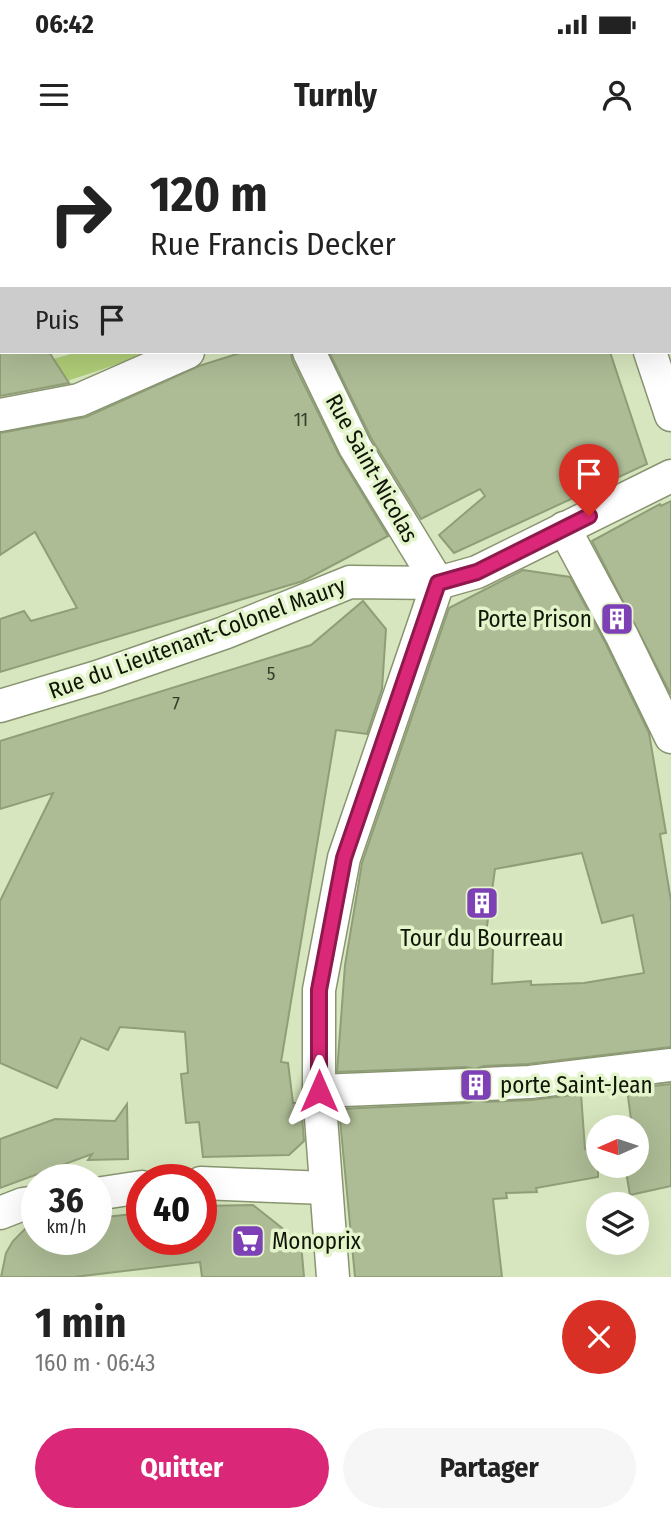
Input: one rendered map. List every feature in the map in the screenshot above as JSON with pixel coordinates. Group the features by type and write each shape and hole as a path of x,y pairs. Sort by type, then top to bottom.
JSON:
{"street":[{"path":"0,415 79,400 183,354"},
{"name":"Rue Saint-Nicolas","path":"310,354 355,447 438,583"},
{"path":"651,354 671,415"},
{"name":"Rue du Lieutenant-Colonel Maury","path":"0,706 87,680 224,633 350,582 438,583 477,572 671,476"},
{"path":"564,528 622,636 671,737"},
{"path":"333,1277 319,1091 319,990 344,858 438,583"},
{"path":"319,1091 530,1082 671,1065"},
{"path":"217,1184 325,1188"},
{"path":"0,1213 21,1205"}],"green space":[{"path":"71,354 148,354 67,381 53,359"}],"building":[{"path":"0,354 50,354 69,383 0,396"},
{"path":"237,354 291,354 339,455 388,536 303,581 0,672 0,619 24,611 31,621 77,608 35,532 0,555 0,433 86,417 199,366"},
{"path":"330,354 611,354 647,464 454,553 439,535 485,496 480,489 421,519 371,438"},
{"path":"671,501 671,695 592,541 660,504 661,506"},
{"path":"523,570 570,577 606,644 649,733 666,833 660,834 671,901 671,1047 475,1069 466,1067 337,1072 345,965 362,863 449,608","holes":["582,853 602,923 633,915 644,973 584,983 531,985 531,981 492,984 493,947 484,947 495,869"]},
{"path":"363,601 386,629 382,689 367,734 336,730 281,1062 288,1063 293,1103 301,1103 304,1141 289,1155 203,1157 199,1122 186,1123 181,1074 188,1073 185,1032 120,1027 108,1050 81,1038 57,1088 0,1063 0,901 53,793 0,809 0,741 311,645"},
{"path":"671,1084 671,1186 629,1192 627,1178 649,1178 649,1115 630,1115 627,1089"},
{"path":"581,1094 586,1178 592,1178 536,1188 537,1192 506,1193 507,1198 493,1199 502,1277 355,1277 339,1109 468,1103 477,1100 531,1100"},
{"path":"127,1104 128,1159 88,1160 92,1154 65,1164 21,1164 21,1180 0,1188 0,1139 55,1119 115,1121"},
{"path":"253,1205 301,1243 304,1277 202,1277 200,1262 74,1277 1,1277 6,1253 21,1233 21,1255 112,1255 112,1216 126,1215 126,1255 217,1255 217,1206"}],"place":[{"name":"Porte Prison","path":"617,619"},
{"name":"Tour du Bourreau","path":"482,903"},
{"name":"porte Saint-Jean","path":"476,1085"},
{"name":"Monoprix","path":"248,1241"}],"route":[{"path":"319,1091 319,990 344,858 438,583 477,572 589,516"}]}
